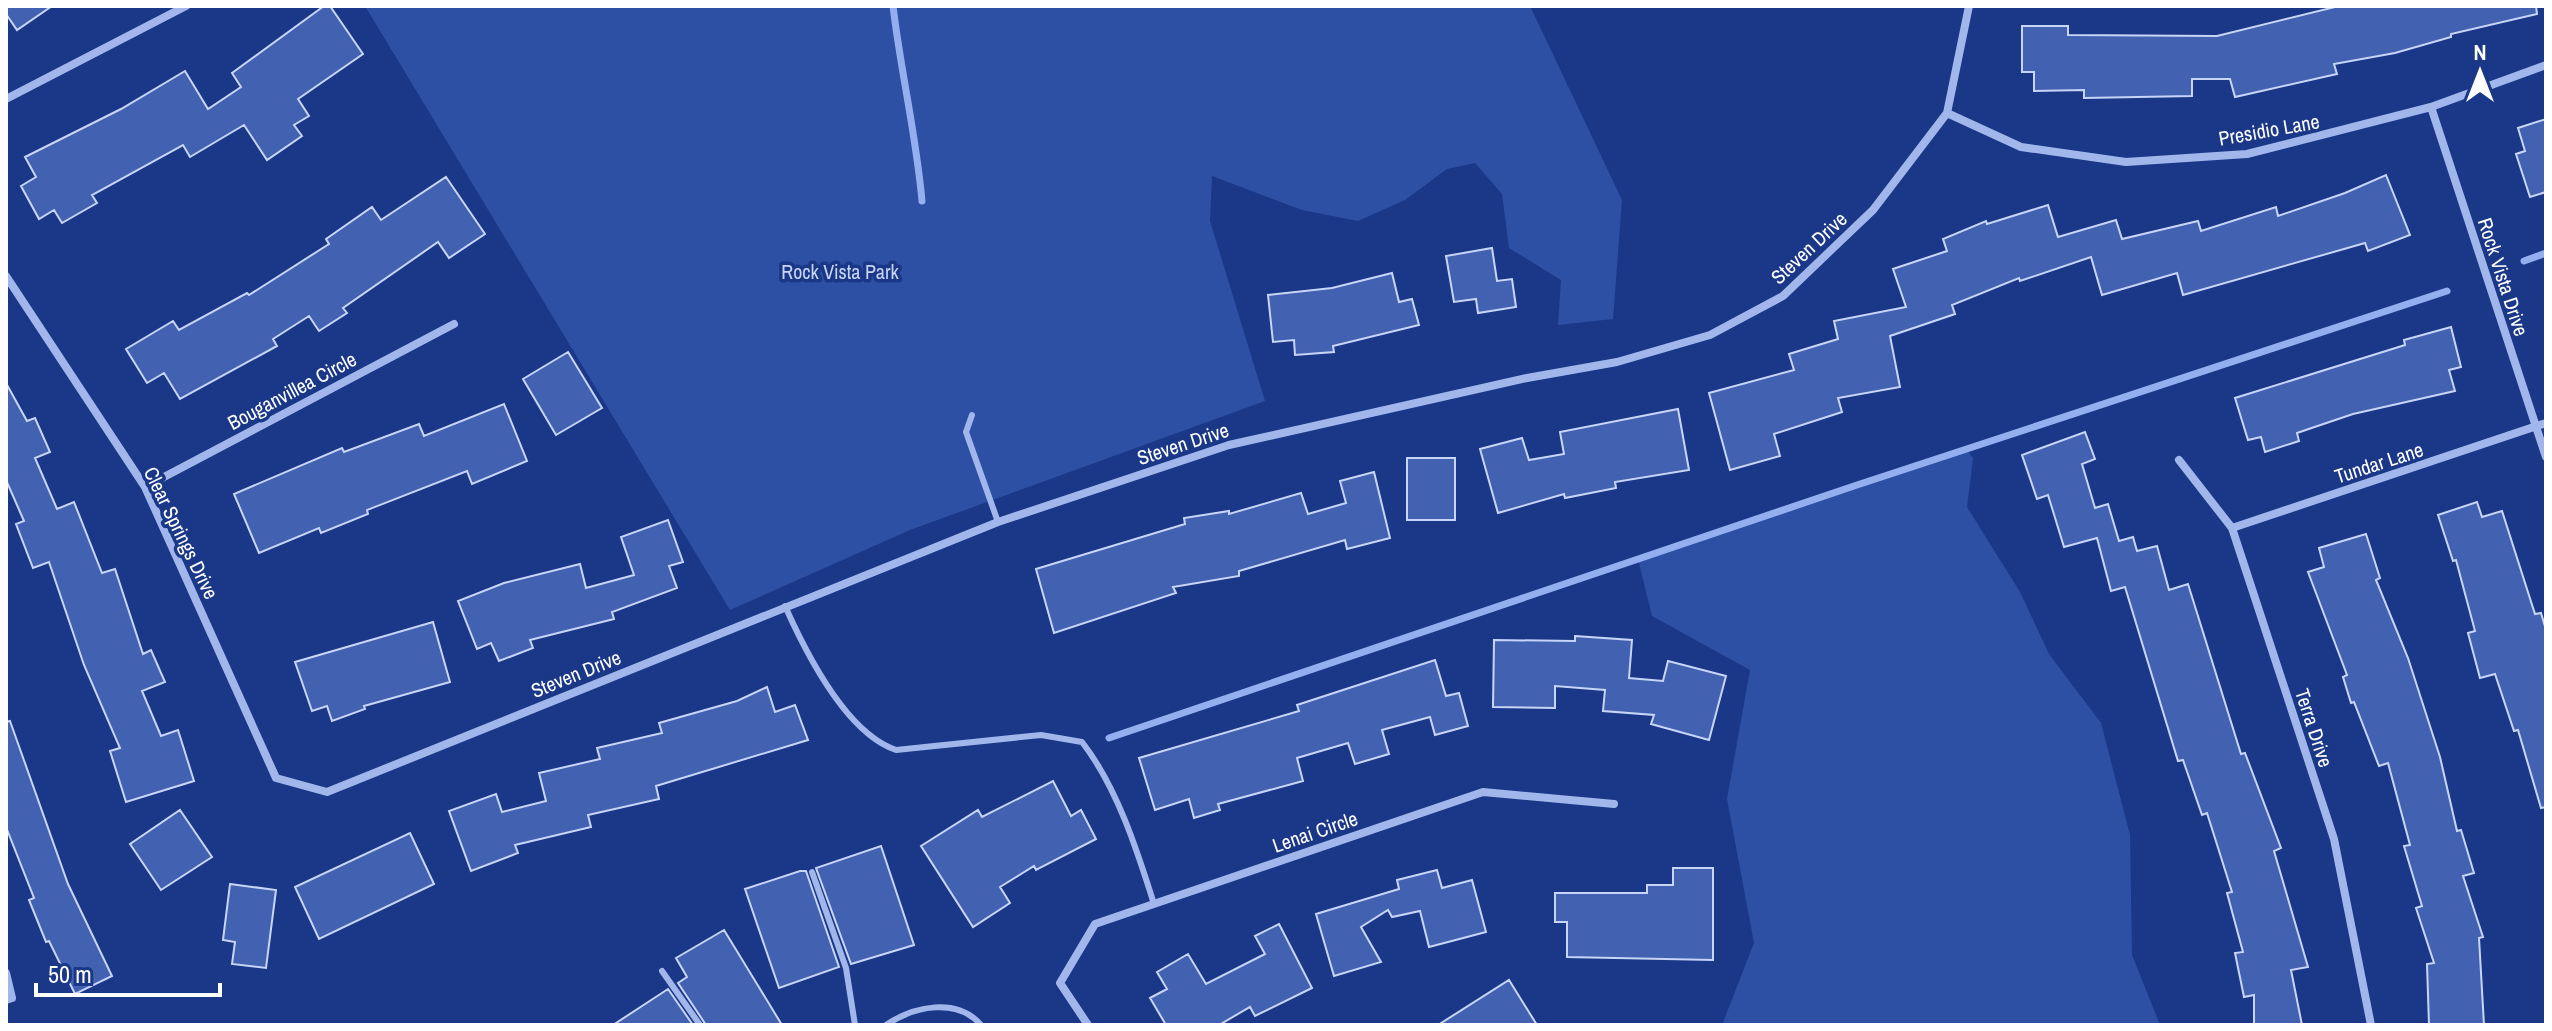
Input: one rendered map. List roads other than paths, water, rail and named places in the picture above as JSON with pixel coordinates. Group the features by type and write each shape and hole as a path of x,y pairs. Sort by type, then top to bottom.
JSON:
{"street":[{"path":"6,99 186,6"},
{"name":"Steven Drive","path":"276,778 327,792 998,522 1229,445 1527,378 1617,362 1710,335 1783,296 1873,210 1947,113 1969,6"},
{"name":"Presidio Lane","path":"1947,113 2021,147 2126,162 2247,154 2431,107 2546,65"},
{"name":"Rock Vista Drive","path":"2431,107 2546,457"},
{"name":"Clear Springs Drive","path":"6,276 145,487 276,778"},
{"name":"Bouganvillea Circle","path":"145,487 454,324"},
{"name":"Tundar Lane","path":"2232,528 2546,423"},
{"name":"Terra Drive","path":"2179,460 2232,528 2334,839 2371,1025"},
{"name":"Lenai Circle","path":"1088,1025 1062,981 1095,924 1483,792 1614,804"},
{"path":"6,973 9,999"}],"lane":[{"path":"972,415 966,432 998,522"},
{"path":"785,606 803,645 848,712 864,733 881,745 896,750 1041,735 1082,742 1101,772 1154,904"},
{"path":"812,872 846,968 855,1025"},
{"path":"662,971 700,1025"},
{"path":"886,1025 899,1016 946,1005 972,1014 981,1025"}],"waterway":[{"path":"893,6 922,201"},
{"path":"2524,261 2546,253"},
{"path":"1109,738 1854,486 2447,291"}],"park label":[{"name":"Rock Vista Park","path":"840,272"}]}
